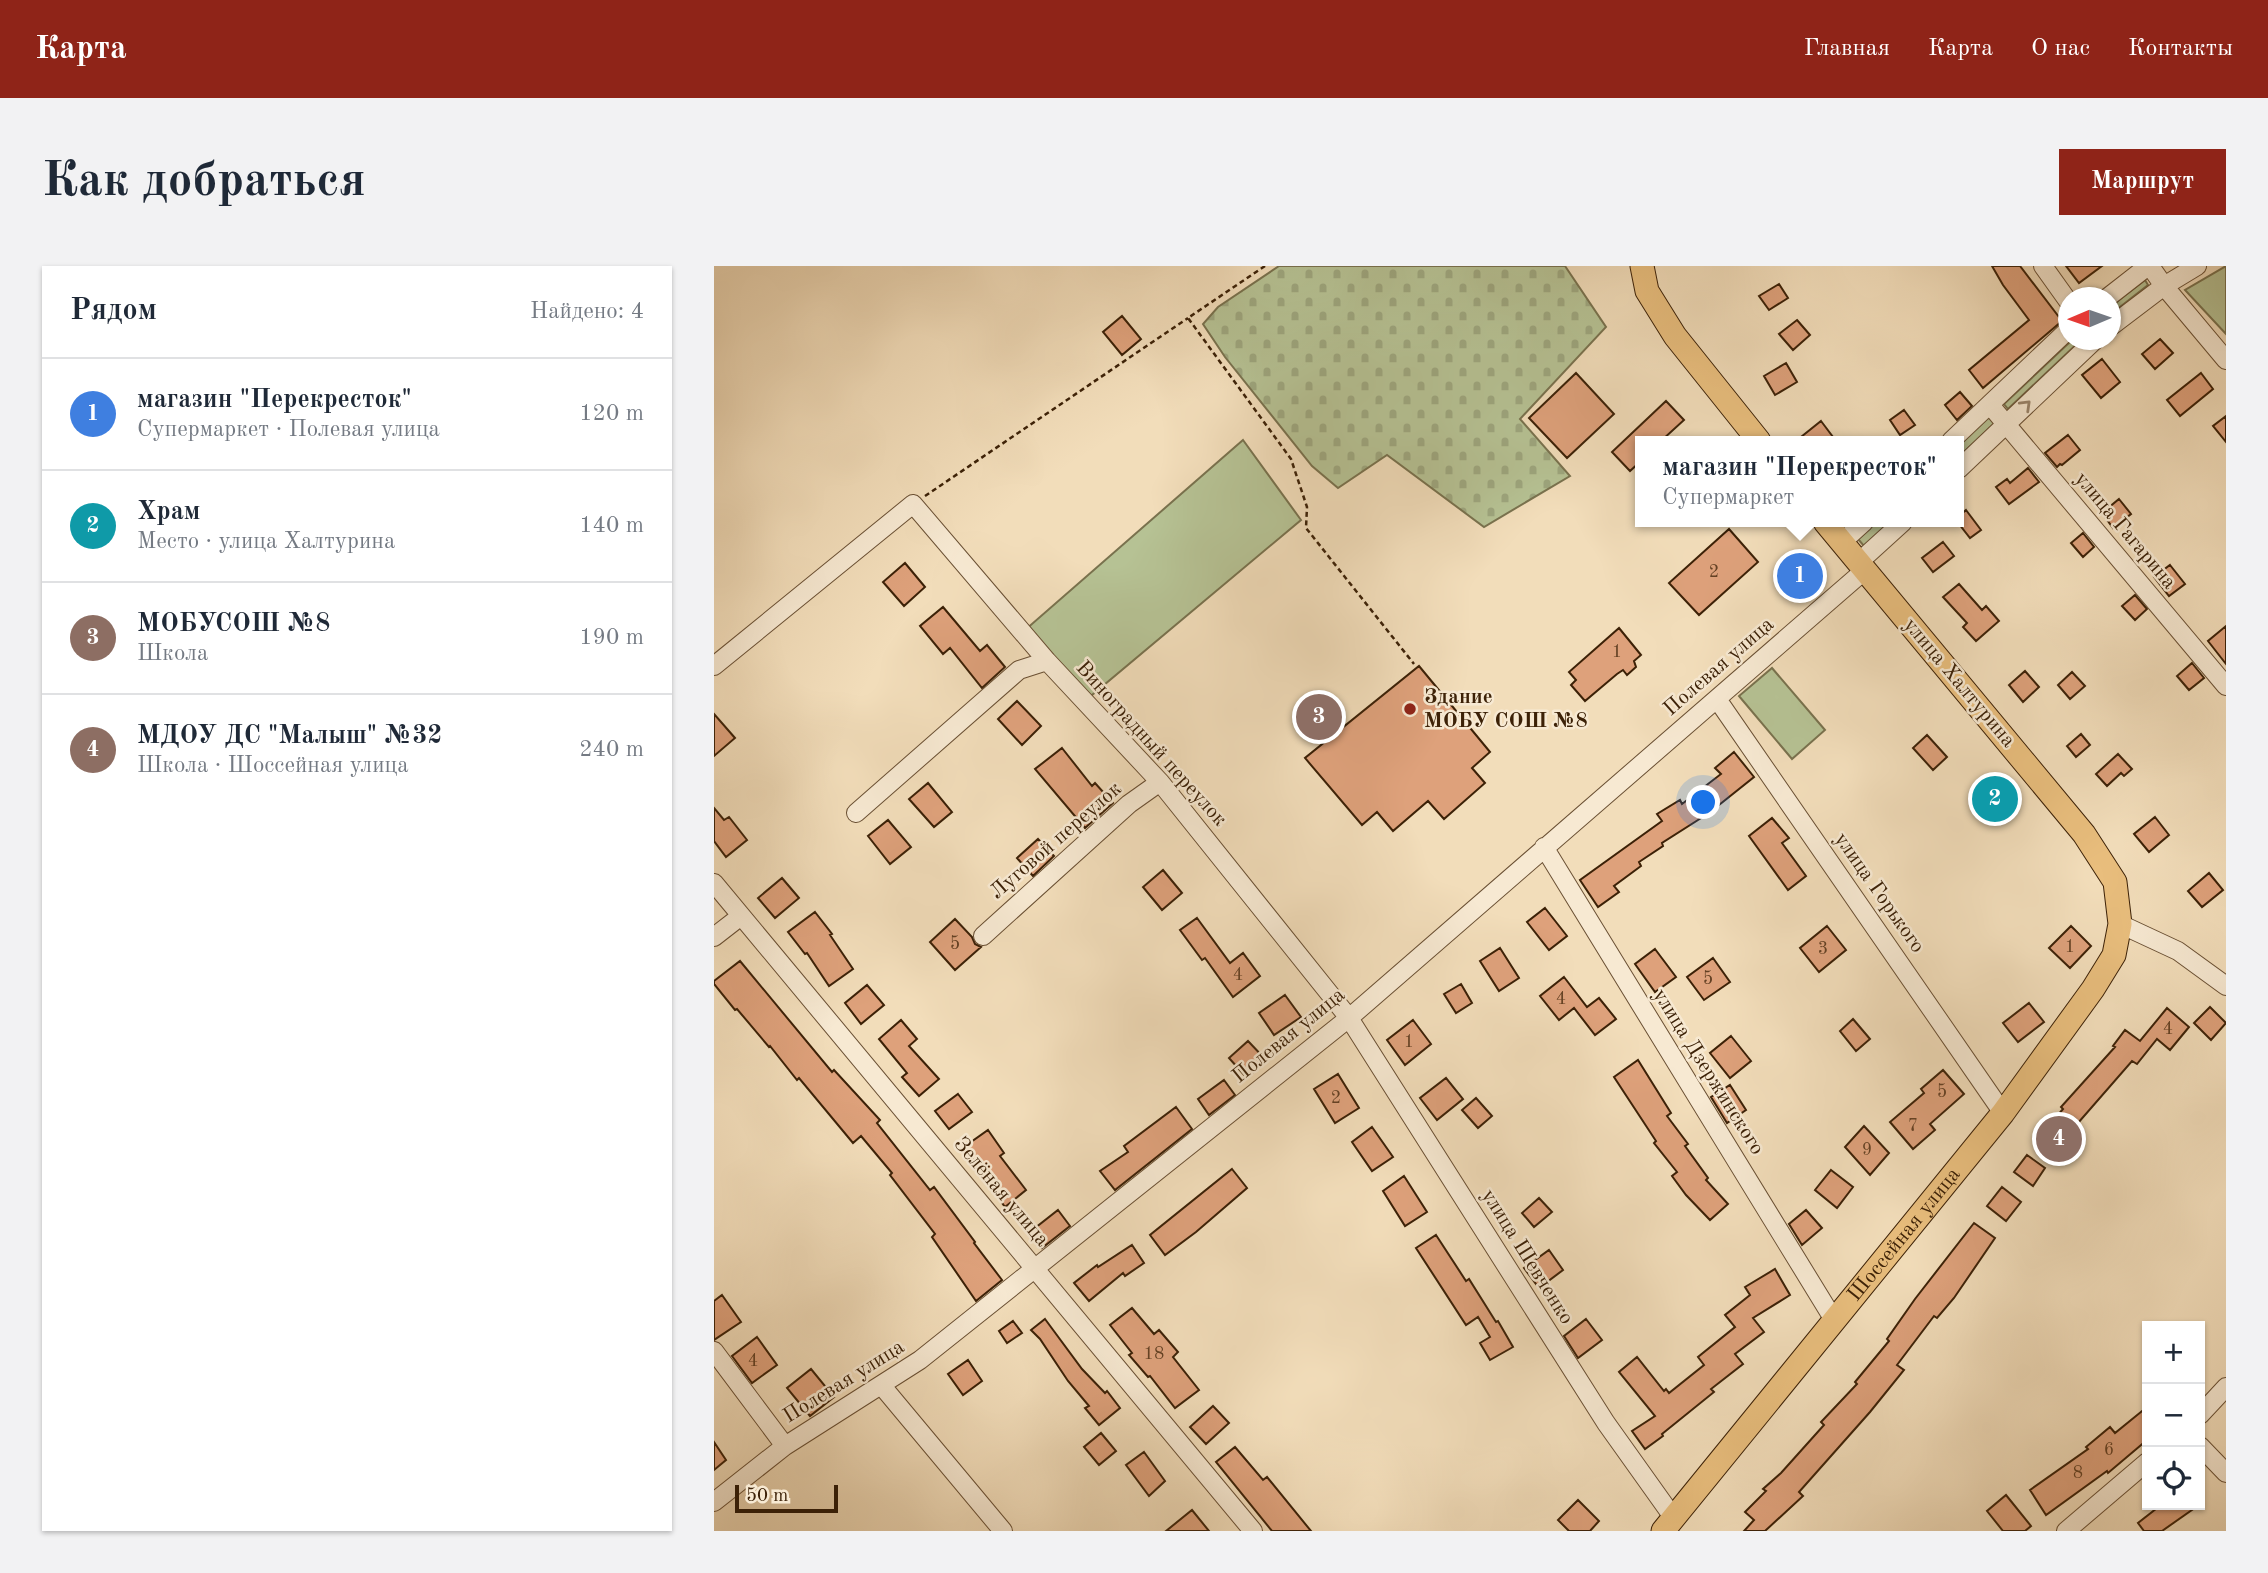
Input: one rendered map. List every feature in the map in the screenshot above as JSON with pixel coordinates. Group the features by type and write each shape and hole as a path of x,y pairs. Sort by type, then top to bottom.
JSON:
{"main road":[{"path":"1642,266 1647,291 1675,336 1755,436"},
{"name":"улица Халтурина","path":"1829,527 2084,834 2115,882 2120,924"},
{"name":"Шоссейная улица","path":"1668,1524 2003,1113 2114,956 2120,924"}],"street":[{"path":"2043,266 2058,287"},
{"path":"2121,287 2149,266 2226,360"},
{"path":"2121,319 2164,286 2197,266"},
{"path":"1956,436 2058,340"},
{"path":"1964,464 2084,350"},
{"name":"улица Гагарина","path":"1990,405 2226,686"},
{"path":"714,666 914,504"},
{"name":"Виноградный переулок","path":"914,504 1047,661 1160,782 1349,1018"},
{"path":"1842,542 1858,527"},
{"name":"Полевая улица","path":"714,1502 785,1446 882,1387 920,1360 1349,1018 1717,699 1862,566 1898,527"},
{"path":"856,813 1019,670 1047,661"},
{"name":"улица Горького","path":"1717,699 2003,1113"},
{"name":"Луговой переулок","path":"983,936 1129,804 1160,782"},
{"name":"улица Дзержинского","path":"1544,847 1834,1320"},
{"name":"Зелёная улица","path":"714,883 1253,1531"},
{"path":"714,937 741,916"},
{"path":"2120,924 2178,951 2226,986"},
{"name":"улица Шевченко","path":"1349,1018 1668,1524"},
{"path":"714,1351 785,1446"},
{"path":"882,1387 1003,1531"},
{"path":"2205,1410 2226,1387"},
{"path":"2201,1447 2226,1473"},
{"path":"2066,1531 2142,1466"}],"path":[{"path":"914,504 1265,266"},
{"path":"1188,318 1292,459 1307,507 1306,528 1414,664"}],"green space":[{"path":"1279,266 1565,266 1606,327 1520,419 1570,476 1484,527 1387,455 1338,488 1312,466 1225,357 1203,324 1218,307"},
{"path":"2226,266 2226,334 2185,290"},
{"path":"2145,280 2148,285 2121,306 2121,298"},
{"path":"2061,350 2070,350 2008,409 2004,404"},
{"path":"1990,415 1996,422 1964,452 1964,439"},
{"path":"1243,440 1301,520 1086,700 1025,630"},
{"path":"1871,527 1885,527 1864,546 1858,539"},
{"path":"1772,668 1825,730 1792,759 1739,696"}],"building":[{"path":"1992,266 2020,266 2058,316 2058,324 1983,388 1969,370 2029,320"},
{"path":"2066,266 2102,266 2079,283"},
{"path":"1779,284 1788,298 1769,310 1759,296"},
{"path":"1122,316 1141,339 1122,355 1103,332"},
{"path":"1797,320 1810,335 1793,350 1779,334"},
{"path":"2160,339 2173,353 2155,369 2142,354"},
{"path":"2102,359 2120,382 2101,398 2082,375"},
{"path":"1786,363 1797,382 1775,395 1764,376"},
{"path":"1576,373 1614,414 1567,458 1529,418"},
{"path":"2201,373 2213,389 2180,416 2167,400"},
{"path":"1960,392 1972,406 1957,420 1945,405"},
{"path":"1666,401 1684,420 1666,436 1635,436 1635,466 1630,471 1612,452"},
{"path":"1904,410 1915,425 1900,435 1890,420"},
{"path":"2226,416 2226,442 2213,426"},
{"path":"1821,421 1832,436 1802,436"},
{"path":"2068,435 2080,450 2057,467 2045,453"},
{"path":"2028,468 2039,482 2009,504 1996,487 2007,479 2010,483"},
{"path":"2119,499 2131,514 2113,528 2102,513"},
{"path":"1966,510 1981,530 1970,538 1961,527 1964,527"},
{"path":"1729,529 1758,562 1699,615 1669,583"},
{"path":"2083,533 2094,547 2083,557 2071,543"},
{"path":"1943,542 1954,556 1933,572 1922,558"},
{"path":"1803,560 1817,576 1798,592 1784,576"},
{"path":"905,563 925,587 904,606 883,582"},
{"path":"2170,565 2185,584 2169,596 2154,577"},
{"path":"1959,584 1982,610 1986,606 1999,621 1976,641 1963,627 1967,623 1943,597"},
{"path":"2135,595 2147,609 2135,620 2122,606"},
{"path":"943,607 980,651 987,645 1005,667 982,688 950,648 943,654 920,626"},
{"path":"2226,626 2226,664 2208,641"},
{"path":"1619,628 1641,655 1634,661 1636,667 1627,675 1623,670 1617,674 1585,701 1571,685 1576,680 1569,672"},
{"path":"2192,663 2204,678 2189,690 2177,676"},
{"name":"Здание МОБУ СОШ №8","path":"1419,666 1490,752 1472,768 1485,783 1444,819 1428,801 1393,831 1377,812 1362,825 1305,758"},
{"path":"2025,671 2039,687 2023,702 2009,685"},
{"path":"2072,672 2085,686 2070,699 2058,685"},
{"path":"1017,701 1041,726 1022,745 998,719"},
{"path":"714,714 735,738 714,756"},
{"path":"2081,734 2090,745 2076,757 2067,746"},
{"path":"1927,735 1947,757 1933,770 1913,748"},
{"path":"1062,748 1092,786 1095,783 1113,803 1085,828 1035,769"},
{"path":"1734,752 1754,777 1709,813 1662,843 1663,846 1639,862 1641,866 1614,886 1619,892 1598,907 1580,880 1662,821 1657,814 1680,800 1682,804 1721,774 1715,768"},
{"path":"2118,754 2132,769 2124,776 2121,773 2107,786 2096,774"},
{"path":"928,783 952,812 934,827 909,799"},
{"path":"1987,784 1993,785 2006,801 1995,810 1982,793 1982,788"},
{"path":"714,808 724,820 729,817 747,840 726,857 714,841"},
{"path":"2155,817 2169,835 2149,852 2134,834"},
{"path":"1772,818 1789,838 1782,843 1806,876 1788,890 1749,836"},
{"path":"888,820 911,847 890,864 868,836"},
{"path":"1038,839 1054,856 1033,876 1017,858"},
{"path":"1163,870 1182,893 1162,910 1143,887"},
{"path":"2209,873 2223,890 2202,907 2188,891"},
{"path":"782,878 799,898 775,918 758,898"},
{"path":"1545,908 1567,936 1549,950 1527,922"},
{"path":"815,912 853,969 829,986 807,953 805,954 788,932"},
{"path":"1197,918 1230,963 1243,953 1260,976 1233,997 1205,958 1202,960 1180,930"},
{"path":"955,919 975,944 981,947 955,970 930,942"},
{"path":"1827,926 1846,950 1819,972 1800,948"},
{"path":"2071,926 2091,946 2070,968 2049,948"},
{"path":"1500,948 1519,978 1499,991 1480,961"},
{"path":"1655,949 1676,977 1655,992 1635,964"},
{"path":"1713,958 1730,982 1704,1000 1687,977"},
{"path":"740,961 832,1072 834,1070 880,1120 877,1123 930,1190 934,1187 1002,1280 976,1301 932,1237 935,1234 890,1175 892,1173 861,1136 853,1143 799,1078 797,1080 714,984 714,981"},
{"path":"1564,977 1587,1007 1599,998 1616,1019 1595,1035 1574,1008 1559,1020 1540,996"},
{"path":"1461,984 1472,1003 1456,1013 1444,994"},
{"path":"867,985 884,1005 861,1024 845,1003"},
{"path":"1285,995 1301,1017 1274,1035 1259,1013"},
{"path":"2029,1003 2044,1022 2018,1042 2003,1023"},
{"path":"2210,1007 2226,1023 2211,1040 2194,1023"},
{"path":"2167,1008 2189,1027 2170,1050 2157,1039 2137,1064 2132,1061 2071,1131 2073,1133 2059,1150 2041,1135 2063,1109 2061,1107 2115,1047 2113,1046 2125,1030 2140,1041"},
{"path":"1853,1019 1870,1039 1856,1051 1840,1031"},
{"path":"901,1020 917,1039 909,1046 939,1079 919,1096 902,1077 907,1073 879,1039"},
{"path":"1413,1020 1431,1044 1405,1065 1387,1040"},
{"path":"1731,1036 1751,1061 1730,1078 1710,1053"},
{"path":"1248,1041 1266,1060 1247,1078 1229,1058"},
{"path":"1638,1060 1671,1113 1667,1116 1708,1178 1706,1180 1728,1204 1710,1220 1672,1176 1677,1172 1654,1143 1656,1141 1614,1077"},
{"path":"1943,1070 1964,1094 1930,1124 1935,1130 1913,1149 1890,1122 1924,1093 1921,1089"},
{"path":"1338,1074 1359,1108 1335,1123 1314,1089"},
{"path":"1446,1078 1463,1099 1437,1120 1420,1098"},
{"path":"1224,1080 1235,1095 1209,1115 1198,1099"},
{"path":"1730,1085 1746,1110 1727,1123 1711,1097"},
{"path":"958,1094 972,1112 949,1129 935,1111"},
{"path":"1476,1098 1492,1116 1478,1128 1462,1110"},
{"path":"1176,1107 1192,1129 1115,1190 1100,1171 1128,1152 1124,1146"},
{"path":"1864,1126 1889,1153 1870,1175 1845,1147"},
{"path":"1372,1127 1393,1157 1372,1171 1352,1142"},
{"path":"988,1130 1004,1153 1000,1156 1026,1190 1005,1207 964,1147"},
{"path":"2027,1155 2045,1168 2033,1186 2014,1172"},
{"path":"1232,1169 1247,1188 1165,1255 1150,1235"},
{"path":"1831,1170 1853,1187 1837,1208 1815,1190"},
{"path":"1404,1176 1427,1212 1405,1226 1383,1191"},
{"path":"2002,1187 2021,1202 2006,1221 1987,1206"},
{"path":"1539,1198 1552,1212 1534,1227 1522,1213"},
{"path":"1058,1210 1070,1226 1042,1248 1030,1232"},
{"path":"1806,1210 1822,1228 1802,1245 1789,1224"},
{"path":"1974,1223 1995,1238 1954,1298 1937,1318 1934,1316 1897,1365 1904,1370 1799,1492 1803,1496 1765,1531 1744,1531 1754,1520 1745,1512 1766,1491 1763,1489 1824,1425 1821,1422 1857,1384 1855,1382 1889,1341 1887,1339 1915,1299"},
{"path":"1436,1235 1466,1281 1469,1279 1496,1322 1498,1321 1513,1347 1490,1360 1480,1343 1490,1337 1478,1317 1466,1325 1416,1248"},
{"path":"1132,1245 1144,1263 1125,1276 1123,1273 1089,1301 1074,1283 1097,1265 1098,1267"},
{"path":"1549,1250 1563,1270 1539,1288 1524,1268"},
{"path":"1775,1269 1790,1295 1753,1318 1764,1332 1735,1354 1743,1364 1711,1389 1714,1392 1645,1449 1632,1431 1655,1416 1619,1372 1637,1357 1664,1391 1666,1389 1669,1393 1704,1365 1698,1357 1735,1327 1725,1315 1750,1295 1745,1287"},
{"path":"722,1295 741,1322 714,1340 714,1301"},
{"path":"1132,1308 1154,1334 1159,1330 1178,1352 1173,1357 1199,1390 1175,1408 1129,1355 1132,1353 1110,1325"},
{"path":"1045,1319 1082,1369 1105,1393 1107,1391 1120,1408 1099,1425 1085,1408 1089,1406 1031,1330"},
{"path":"1586,1319 1602,1340 1578,1358 1564,1336"},
{"path":"1013,1321 1022,1333 1007,1343 999,1331"},
{"path":"757,1337 777,1365 752,1383 732,1356"},
{"path":"968,1360 982,1381 963,1395 948,1374"},
{"path":"811,1369 834,1397 810,1416 787,1388"},
{"path":"1213,1406 1229,1423 1206,1444 1190,1427"},
{"path":"2142,1411 2142,1444 2108,1473 2107,1471 2046,1515 2030,1490 2088,1449 2086,1447 2110,1427 2115,1433"},
{"path":"1101,1433 1116,1451 1099,1465 1084,1447"},
{"path":"714,1442 726,1460 714,1470"},
{"path":"1235,1447 1263,1480 1267,1477 1311,1531 1272,1531 1216,1462"},
{"path":"1144,1452 1165,1481 1149,1496 1126,1465"},
{"path":"2006,1495 2031,1526 2025,1531 2003,1531 1987,1511"},
{"path":"1578,1500 1599,1521 1590,1531 1569,1531 1558,1520"},
{"path":"1192,1510 1209,1531 1166,1531"},
{"path":"2155,1510 2192,1510 2162,1531 2144,1531 2138,1523"}],"place":[{"name":"магазин \"Перекресток\"","path":"1800,576"},
{"name":"Здание МОБУ СОШ №8","path":"1410,709"},
{"name":"МОБУСОШ №8","path":"1319,717"},
{"name":"Храм","path":"1995,799"},
{"name":"МДОУ ДС \"Малыш\" №32","path":"2059,1139"}]}
